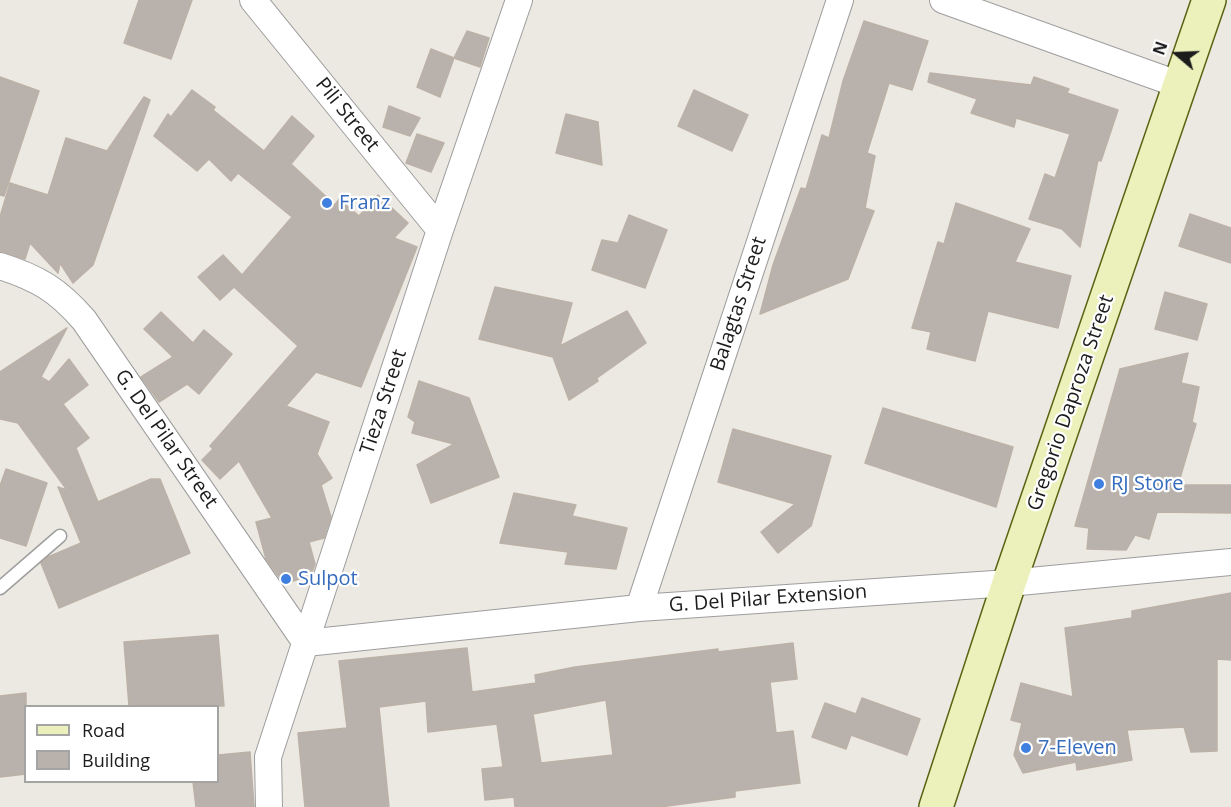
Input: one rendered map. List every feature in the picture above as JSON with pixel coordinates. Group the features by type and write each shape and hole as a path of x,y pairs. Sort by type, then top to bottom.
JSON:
{"street":[{"name":"Pili Street","path":"253,0 440,230"},
{"name":"Tieza Street","path":"269,807 268,757 440,230 519,0"},
{"name":"Balagtas Street","path":"639,608 840,0"},
{"path":"943,0 1180,85"},
{"name":"Gregorio Daproza Street","path":"936,807 1009,583 1209,0"},
{"name":"G. Del Pilar Street","path":"0,266 48,285 67,300 84,320 306,643"},
{"name":"G. Del Pilar Extension","path":"306,643 639,608 1009,583 1231,562"}],"lane":[{"path":"0,588 60,536"}],"building":[{"path":"139,0 192,0 171,59 124,43"},
{"path":"864,21 928,41 912,90 889,83 867,153 875,156 865,208 874,211 848,279 760,314 773,265 801,188 806,189 822,135 829,138 843,81"},
{"path":"467,31 489,38 480,67 454,58"},
{"path":"431,49 454,58 440,97 417,87"},
{"path":"930,73 1031,85 1034,77 1069,89 1067,93 1118,110 1101,161 1098,160 1080,247 1062,229 1029,219 1045,174 1055,178 1070,134 1016,118 1014,127 971,113 977,99 928,82"},
{"path":"0,77 39,91 4,196 0,195"},
{"path":"192,90 215,107 213,110 264,151 292,116 314,136 291,164 335,205 339,199 359,216 378,195 408,223 394,238 417,247 361,387 316,372 286,406 329,422 317,454 332,478 321,485 331,517 324,538 309,542 315,564 311,575 284,584 266,559 256,522 272,518 239,461 220,479 202,460 213,449 210,446 298,346 234,287 220,300 198,277 223,255 242,275 292,217 238,173 231,181 209,159 197,171 154,136 168,114 171,117"},
{"path":"694,90 748,115 732,151 678,126"},
{"path":"144,97 150,100 93,265 73,283 60,263 58,273 30,243 25,259 0,251 0,217 10,183 48,195 66,138 107,151"},
{"path":"389,106 420,118 410,136 383,127"},
{"path":"566,114 598,122 602,165 556,153"},
{"path":"417,134 444,143 431,172 406,163"},
{"path":"956,203 1030,229 1015,262 1071,276 1058,328 988,311 975,361 927,349 931,332 912,328 938,242 944,244"},
{"path":"1190,214 1231,228 1231,263 1179,246"},
{"path":"629,215 667,230 645,288 592,270 602,240 618,243"},
{"path":"495,287 572,303 560,346 627,311 646,343 597,378 598,381 569,400 553,357 479,339"},
{"path":"1165,292 1207,304 1197,340 1155,329"},
{"path":"161,312 193,343 204,330 232,354 199,394 187,384 159,402 141,377 173,357 144,329"},
{"path":"67,328 41,377 49,382 69,359 88,385 63,404 89,438 76,448 98,502 151,479 160,479 190,553 59,608 41,563 48,557 81,543 58,487 67,490 18,423 0,419 0,372"},
{"path":"1188,353 1181,383 1199,387 1192,422 1196,424 1178,485 1231,485 1231,513 1157,512 1149,539 1135,535 1126,550 1087,549 1089,528 1075,526 1120,369"},
{"path":"419,381 469,398 499,477 431,503 417,465 454,444 412,433 415,422 408,417"},
{"path":"883,408 1013,447 996,507 865,463"},
{"path":"733,429 831,456 811,526 778,553 761,532 795,504 718,482"},
{"path":"6,469 47,483 26,546 0,538 0,486"},
{"path":"514,493 576,505 572,516 627,528 616,569 565,564 568,552 500,543"},
{"path":"1231,593 1231,660 1217,659 1217,751 1191,752 1184,727 1127,730 1132,760 1077,770 1076,762 1023,773 1014,755 1022,723 1011,720 1021,683 1073,697 1065,628 1132,618 1132,611"},
{"path":"218,635 224,706 129,705 124,642"},
{"path":"793,643 797,679 770,682 776,733 793,731 800,783 735,791 735,797 660,807 515,807 514,797 485,800 482,769 503,767 497,724 428,732 426,701 379,707 389,807 305,807 298,733 347,728 339,661 467,648 472,692 536,683 535,675 575,667 718,649 718,652","holes":["606,700 613,755 541,763 533,714"]},
{"path":"26,693 24,774 0,777 0,696"},
{"path":"862,698 920,719 907,755 851,735 846,749 812,737 825,703 856,714"},
{"path":"250,752 254,807 196,807 193,783 219,783 219,755"}],"place":[{"name":"Franz","path":"327,203"},
{"name":"RJ Store","path":"1099,484"},
{"name":"Sulpot","path":"286,579"},
{"name":"7-Eleven","path":"1026,748"}]}
